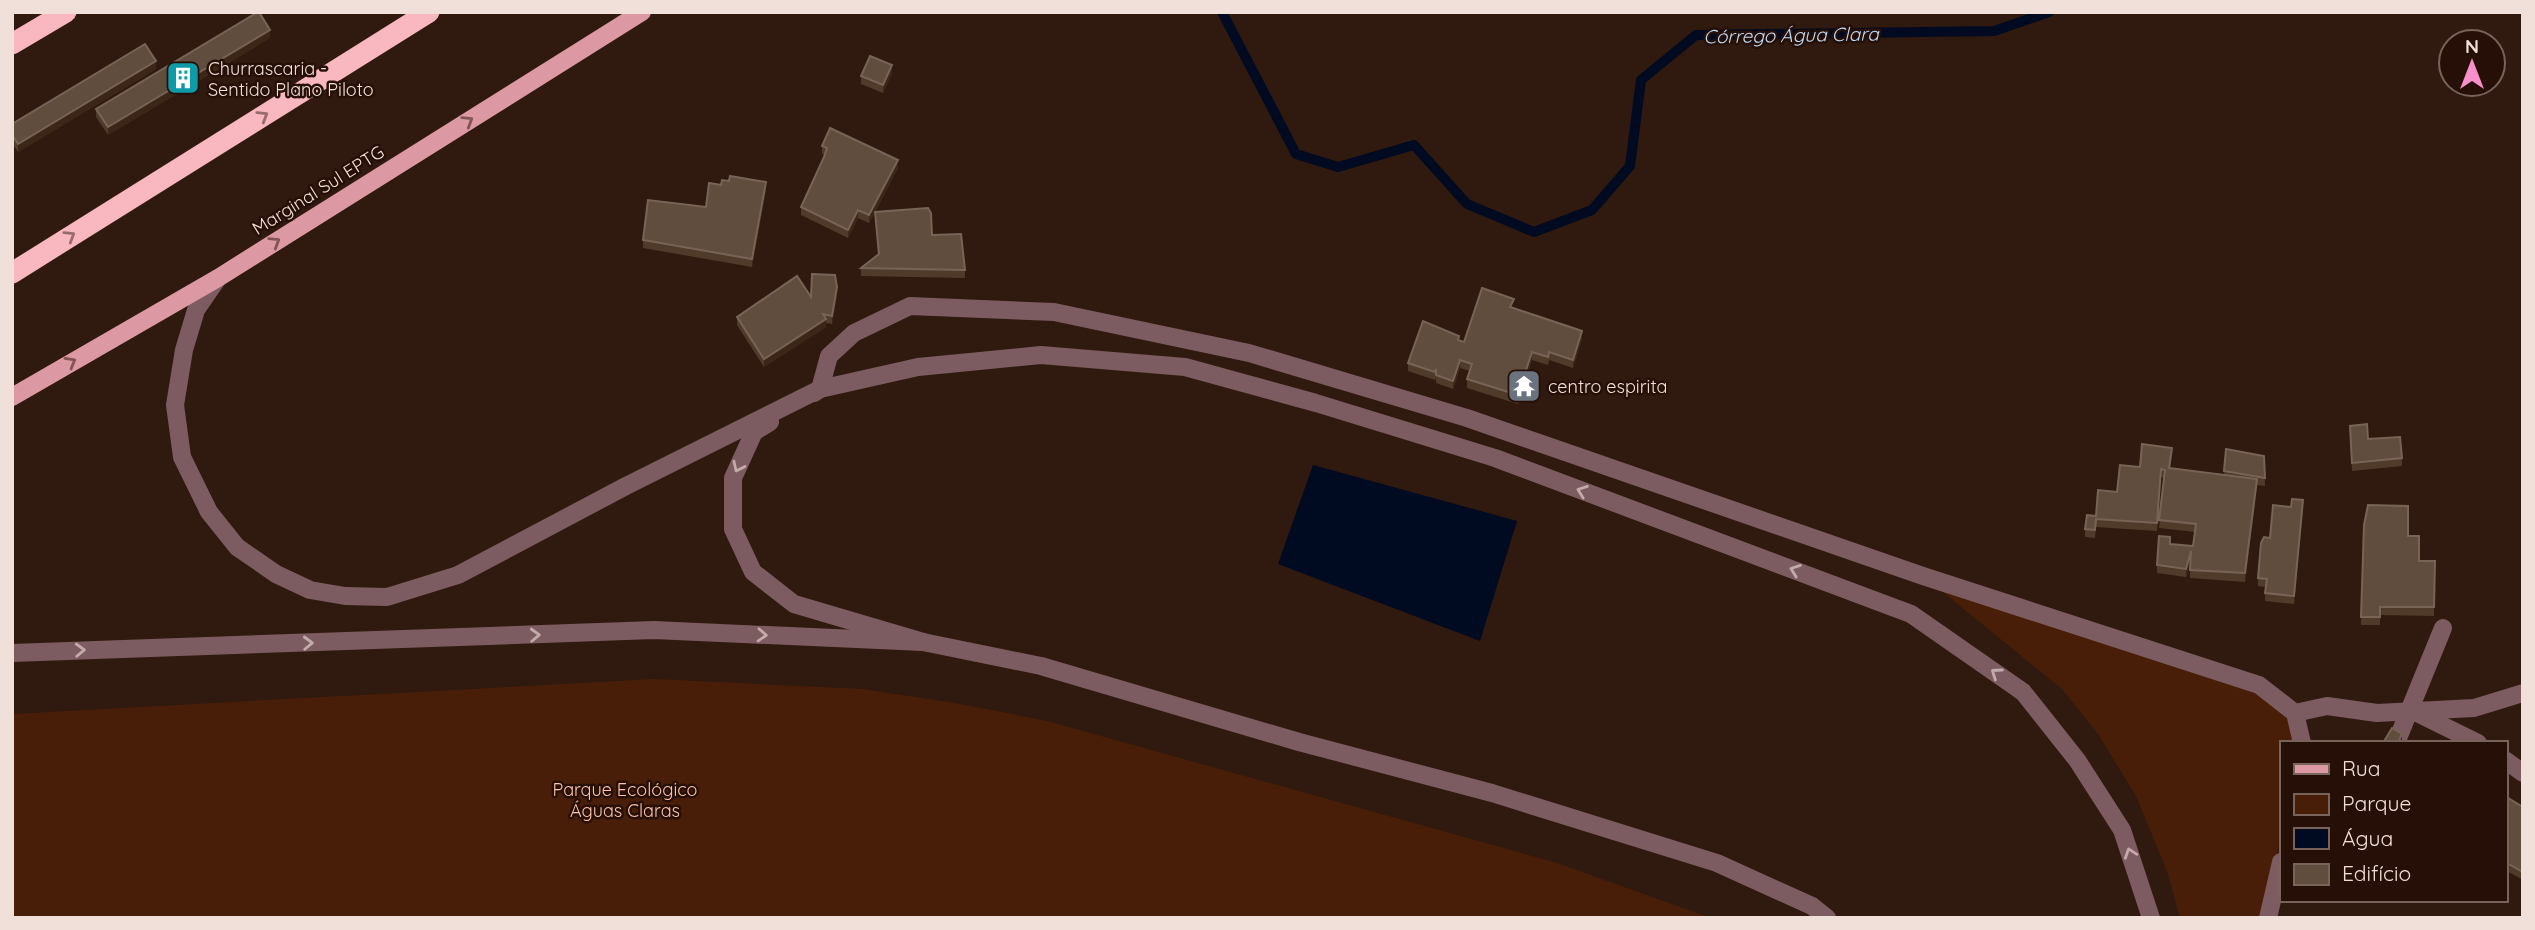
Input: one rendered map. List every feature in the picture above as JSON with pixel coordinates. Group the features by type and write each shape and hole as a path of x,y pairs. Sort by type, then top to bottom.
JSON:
{"highway":[{"path":"12,36 43,12"},
{"path":"12,44 66,12"},
{"path":"12,272 429,12"}],"main road":[{"name":"Marginal Sul EPTG","path":"12,397 218,278 642,12"}],"street":[{"path":"218,278 196,310 184,350 175,405 182,457 209,512 237,547 276,574 310,590 345,596 387,597 458,575 626,486 820,389 918,367 1041,355 1185,368 1316,403 1495,458 1911,614 2023,692 2077,760 2122,830 2151,918"},
{"path":"1827,918 1812,906 1717,863 1492,793 1299,743 1041,666 923,642 794,604 754,572 733,529 733,478 754,432 820,389 829,356 854,333 910,306 1054,312 1249,352 1467,418 1923,576 2259,685 2295,713 2302,741"},
{"path":"2397,741 2443,628"},
{"path":"12,653 654,630 923,642"},
{"path":"2295,713 2327,706 2377,713 2409,709 2474,708 2523,693"},
{"path":"2409,709 2474,741"},
{"path":"2507,762 2523,774"},
{"path":"2268,918 2280,866"},
{"path":"2142,918 2144,894"}],"green space":[{"path":"1934,585 2256,689 2289,720 2295,741 2280,741 2280,840 2264,918 2180,918 2168,874 2136,796 2098,734 2062,689"},
{"name":"Parque Ecológico Águas Claras","path":"655,679 862,689 1047,721 1557,863 1711,918 12,918 12,714"}],"water":[{"path":"1313,465 1517,521 1480,641 1278,564"}],"building":[{"name":"Churrascaria - Sentido Plano Piloto","path":"259,12 270,30 108,127 96,109"},
{"path":"145,44 156,61 18,144 12,135 12,124"},
{"path":"870,56 892,65 883,85 861,76"},
{"path":"830,128 898,160 869,215 858,210 848,230 801,207 824,157 827,148 822,146"},
{"path":"730,176 766,182 752,259 643,240 648,200 706,207 709,183 721,185 722,180 729,181"},
{"path":"928,208 931,213 932,235 961,234 965,270 861,268 879,254 875,212"},
{"path":"812,274 835,275 837,287 832,316 823,314 826,319 764,359 737,317 797,276 811,297"},
{"path":"1482,288 1514,299 1510,307 1582,331 1573,360 1549,352 1548,357 1532,352 1518,395 1467,379 1472,364 1460,360 1453,381 1436,375 1436,369 1435,372 1408,363 1423,321 1459,336 1458,340 1464,342"},
{"path":"2367,424 2368,439 2400,437 2402,458 2352,463 2350,426"},
{"path":"2142,444 2172,448 2169,468 2257,479 2245,573 2190,570 2191,551 2186,569 2157,565 2159,536 2170,537 2170,544 2193,546 2196,524 2159,520 2165,470 2161,469 2157,523 2096,519 2095,530 2085,529 2087,515 2096,516 2098,490 2117,492 2120,465 2140,467"},
{"path":"2226,449 2264,456 2265,478 2224,471"},
{"path":"2292,499 2303,500 2294,596 2265,593 2267,579 2258,578 2261,543 2264,537 2270,538 2273,505 2291,507"},
{"path":"2368,505 2408,506 2408,536 2419,536 2419,561 2435,561 2434,607 2380,607 2380,617 2361,617 2364,525"},
{"path":"2392,728 2402,734 2399,741 2384,741"},
{"path":"2507,797 2523,807 2523,872 2507,863"}],"waterway":[{"name":"Córrego Água Clara","path":"1222,12 1296,154 1338,167 1414,145 1467,204 1534,232 1592,210 1630,166 1641,80 1696,35 1994,31 2049,12"}],"place":[{"name":"Churrascaria - Sentido Plano Piloto","path":"183,78"},
{"name":"centro espirita","path":"1524,386"}]}
